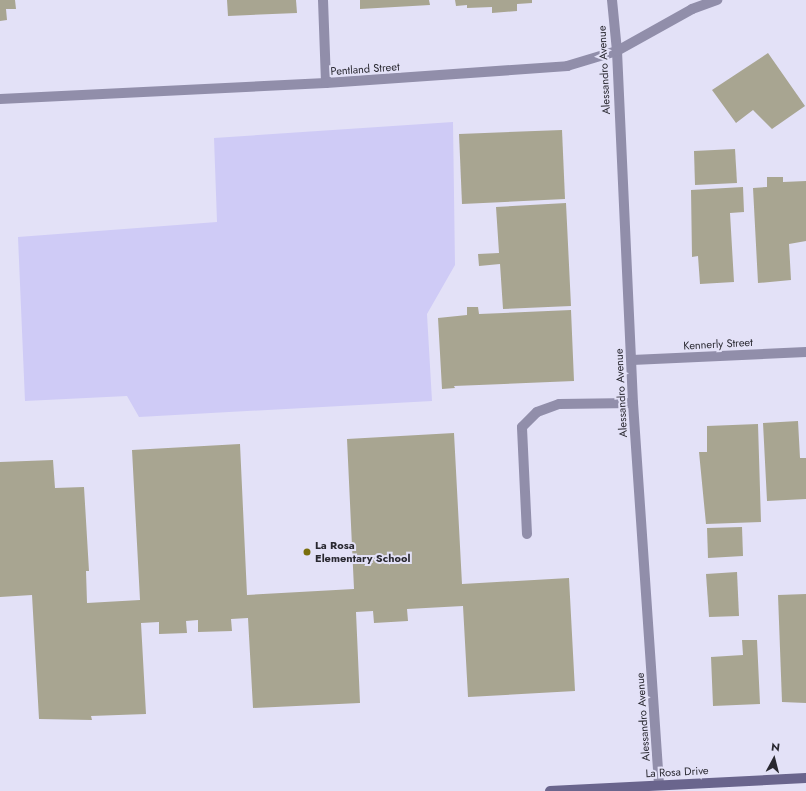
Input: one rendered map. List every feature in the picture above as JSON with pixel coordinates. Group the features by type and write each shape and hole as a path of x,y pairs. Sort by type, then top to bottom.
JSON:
{"street":[{"path":"323,0 326,83"},
{"name":"Alessandro Avenue","path":"612,0 617,51 617,89 633,403 659,785"},
{"name":"Pentland Street","path":"0,99 326,83 567,66 617,51 686,12 717,0"},
{"name":"Kennerly Street","path":"632,360 806,352"},
{"path":"527,534 522,427 537,412 559,404 633,403"},
{"name":"La Rosa Drive","path":"550,791 806,778"}],"shaded area":[{"path":"453,122 455,265 427,314 432,401 139,417 127,396 25,401 18,237 217,222 214,138"}],"building":[{"path":"0,0 15,0 16,9 6,9 7,20 0,21"},
{"path":"227,0 296,0 297,13 228,16"},
{"path":"360,0 429,0 430,5 360,9"},
{"path":"455,0 532,0 532,3 517,4 517,11 492,13 492,7 467,8 467,5 456,6"},
{"path":"768,53 805,106 772,129 753,110 736,123 712,90"},
{"path":"562,130 565,199 462,204 459,134"},
{"path":"735,149 737,183 695,185 694,151"},
{"path":"767,177 783,177 783,182 806,181 806,241 789,244 791,280 758,283 753,188 767,187"},
{"path":"743,187 744,212 730,213 734,282 700,284 698,256 692,257 691,190"},
{"path":"566,203 571,306 503,309 500,264 479,266 478,254 499,253 496,207"},
{"path":"467,307 478,307 479,314 571,310 574,381 454,386 455,388 442,389 438,318 467,315"},
{"path":"798,421 800,458 806,458 806,499 767,501 763,423"},
{"path":"758,424 761,522 706,524 699,452 707,452 707,426"},
{"path":"454,433 462,584 569,578 575,691 468,697 463,606 407,609 408,621 374,623 373,611 356,612 360,703 253,708 248,618 231,619 232,631 198,632 198,620 186,621 187,633 159,634 159,622 141,623 146,714 91,716 92,720 39,719 32,595 0,597 0,462 53,460 55,488 84,487 89,571 86,571 87,603 140,600 132,450 240,444 247,595 354,589 347,439"},
{"path":"742,527 743,556 708,558 707,528"},
{"path":"737,572 739,616 709,617 706,574"},
{"path":"806,594 806,703 782,702 778,595"},
{"path":"742,640 757,640 760,704 713,706 711,657 743,655"}],"place":[{"name":"La Rosa Elementary School","path":"307,552"}]}
